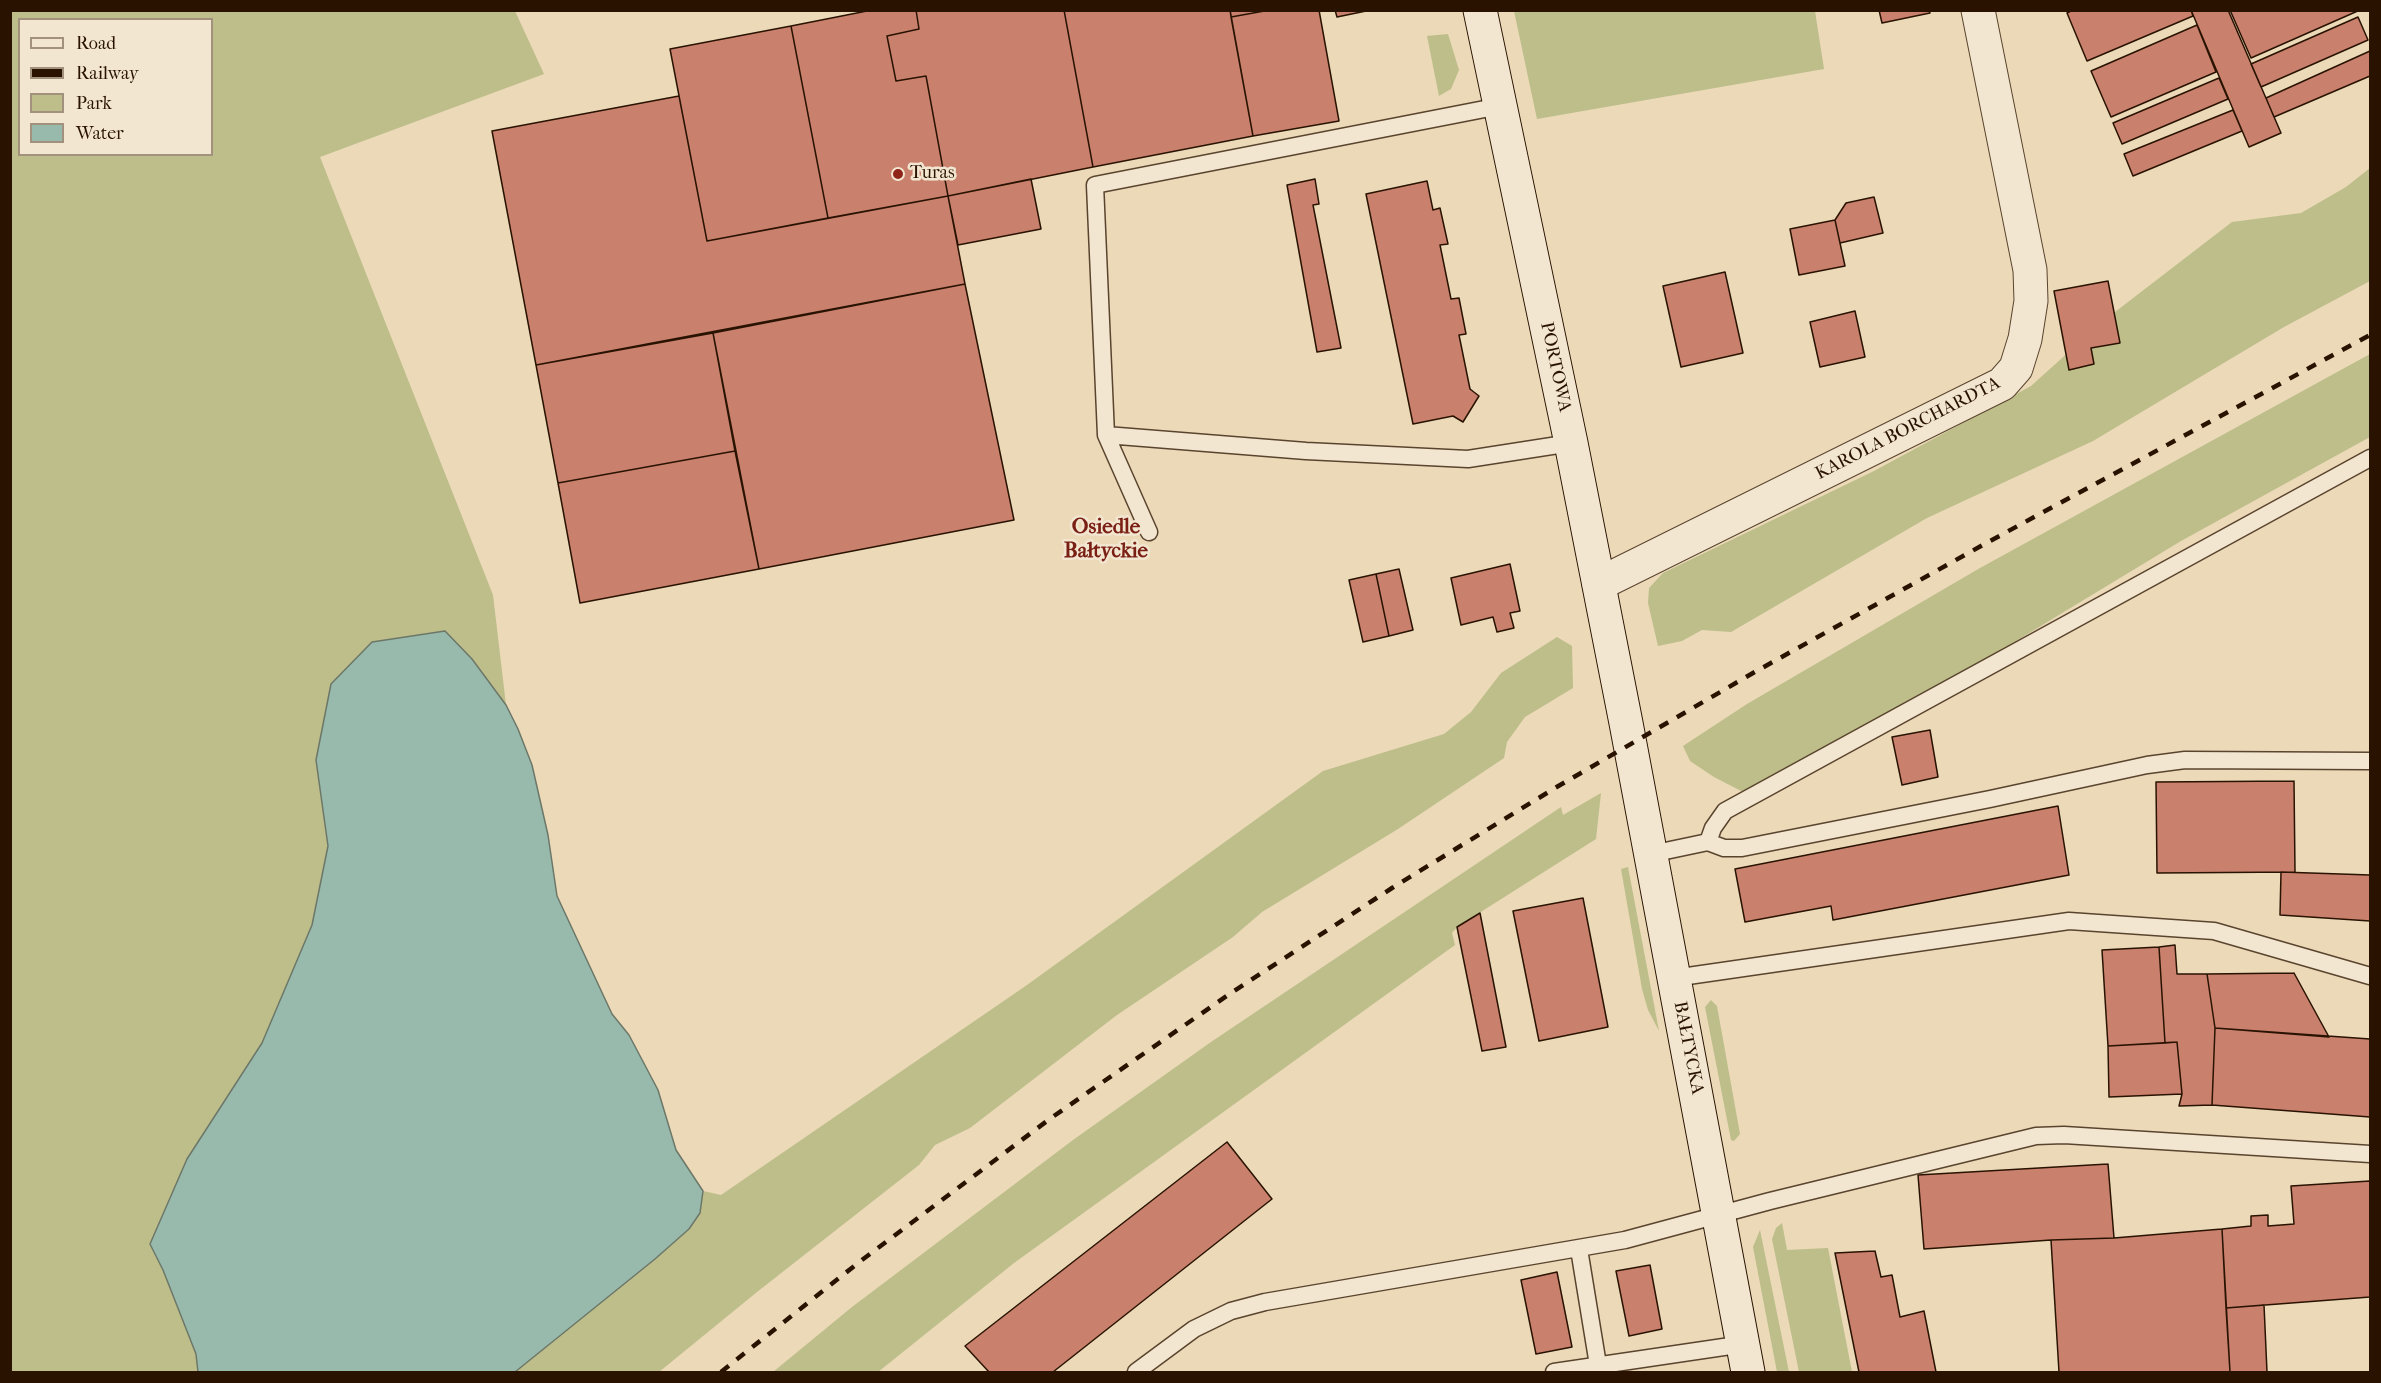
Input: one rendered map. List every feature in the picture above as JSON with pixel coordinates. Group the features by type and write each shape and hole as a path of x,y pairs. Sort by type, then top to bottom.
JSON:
{"main road":[{"name":"PORTOWA","path":"1480,10 1571,443 1626,723"},
{"name":"KAROLA BORCHARDTA","path":"1599,584 2002,384 2016,368 2025,339 2031,301 2030,270 1978,10"},
{"name":"BAŁTYCKA","path":"1626,723 1746,1358"}],"lane":[{"path":"1149,532 1106,435 1095,185 1500,106"},
{"path":"1106,435 1306,451 1468,459 1571,443"},
{"path":"1708,842 1713,828 1725,811 2370,458"},
{"path":"1651,854 1708,842 1724,848 1742,848 2175,761 2370,761"},
{"path":"1674,978 2069,921 2214,931 2370,976"},
{"path":"1136,1372 1194,1329 1231,1311 1265,1302 1625,1240 2036,1137 2064,1135 2370,1154"},
{"path":"1579,1249 1598,1365"},
{"path":"1554,1372 1598,1365 1746,1358"}],"green space":[{"path":"10,11 515,11 544,74 320,157 493,595 506,705 472,659 316,760 328,846 312,925 262,1043 187,1159 150,1244 163,1270 196,1354 198,1372 11,1372"},
{"path":"1514,11 1815,11 1824,69 1537,119"},
{"path":"1448,34 1459,70 1451,89 1439,96 1427,36"},
{"path":"2370,168 2370,281 2284,327 2093,441 1927,518 1731,632 1702,630 1682,641 1658,646 1648,603 1649,588 1663,573 1874,471 2031,386 2102,322 2232,222 2301,213 2346,187"},
{"path":"2370,354 2370,437 2181,541 2011,644 1747,794 1714,777 1690,761 1683,746 1747,704 1980,568"},
{"path":"1557,637 1572,646 1573,688 1525,717 1507,742 1504,758 1398,829 1262,912 1233,937 1117,1015 970,1128 935,1145 919,1165 659,1372 515,1372 689,1229 700,1213 703,1191 721,1195 1027,985 1323,771 1444,734 1471,712 1501,673"},
{"path":"1601,793 1596,839 1457,927 1452,933 1455,945 1014,1263 878,1372 773,1372 852,1307 1073,1140 1211,1042 1561,807 1563,815"},
{"path":"1628,867 1659,1031 1648,1010 1642,989 1621,869"},
{"path":"1711,1000 1717,1006 1740,1134 1734,1141 1731,1140 1705,1007"},
{"path":"1782,1223 1787,1250 1828,1248 1852,1372 1799,1372 1772,1239 1776,1228"},
{"path":"1760,1230 1789,1372 1777,1372 1753,1247"}],"water":[{"path":"445,631 472,659 506,705 518,729 532,765 548,835 557,896 612,1014 629,1035 658,1090 676,1150 703,1191 700,1213 689,1229 655,1259 515,1372 198,1372 196,1354 163,1270 150,1244 187,1159 262,1043 312,925 328,846 316,760 331,684 372,642"}],"building":[{"path":"872,10 916,10 919,29 887,36 896,81 926,76 948,196 828,218 791,26"},
{"path":"916,10 1064,10 1093,167 948,196 926,76 896,81 887,36 919,29"},
{"path":"1064,10 1230,10 1253,136 1093,167"},
{"path":"1230,10 1270,10 1231,17"},
{"path":"1270,10 1319,10 1339,121 1253,136 1231,17"},
{"path":"1335,10 1371,10 1337,17"},
{"path":"1879,10 1929,10 1930,13 1882,23"},
{"path":"2073,10 2191,10 2193,16 2087,61 2067,13"},
{"path":"2191,10 2228,10 2281,133 2249,147"},
{"path":"2230,10 2360,10 2251,58"},
{"path":"2358,17 2368,40 2261,87 2251,64"},
{"path":"2197,25 2216,72 2111,117 2091,71"},
{"path":"791,26 828,218 707,241 670,49"},
{"path":"2370,51 2370,76 2274,117 2266,98"},
{"path":"2219,78 2228,99 2122,144 2113,123"},
{"path":"679,96 707,241 948,196 965,284 536,365 492,131"},
{"path":"2233,110 2242,131 2133,176 2124,154"},
{"path":"1031,179 1041,229 958,245 948,196"},
{"path":"1315,179 1319,204 1313,205 1341,348 1317,352 1287,185"},
{"path":"1427,181 1433,210 1440,208 1448,244 1440,245 1451,299 1459,298 1466,334 1459,335 1470,389 1479,396 1463,422 1453,416 1413,424 1366,194"},
{"path":"1874,197 1883,233 1840,243 1835,220 1846,203"},
{"path":"1835,220 1845,266 1799,275 1790,229"},
{"path":"1725,272 1743,353 1681,367 1663,286"},
{"path":"2108,281 2120,343 2091,348 2094,364 2069,370 2054,291"},
{"path":"965,284 1014,520 759,569 713,333"},
{"path":"1855,311 1865,357 1820,367 1810,322"},
{"path":"713,333 735,451 558,483 536,365"},
{"path":"735,451 759,569 580,603 558,483"},
{"path":"1510,564 1520,611 1510,613 1514,628 1497,632 1493,617 1461,625 1451,578"},
{"path":"1399,569 1413,630 1389,636 1376,574"},
{"path":"1376,574 1389,636 1363,642 1349,580"},
{"path":"1930,730 1938,777 1902,785 1892,737"},
{"path":"2294,781 2295,872 2157,873 2156,782"},
{"path":"2058,806 2069,875 1833,920 1831,906 1745,922 1735,869"},
{"path":"2281,872 2370,875 2370,921 2280,915"},
{"path":"1583,898 1608,1027 1539,1041 1513,911"},
{"path":"1480,913 1506,1047 1482,1051 1457,927"},
{"path":"2175,945 2177,974 2207,974 2215,1028 2212,1105 2179,1106 2182,1094 2177,1042 2165,1043 2159,947"},
{"path":"2159,947 2165,1043 2108,1046 2102,950"},
{"path":"2294,973 2329,1037 2215,1028 2207,974"},
{"path":"2215,1028 2370,1039 2370,1117 2212,1105"},
{"path":"2177,1042 2182,1094 2109,1097 2108,1046"},
{"path":"1227,1142 1272,1199 1053,1372 989,1372 965,1346"},
{"path":"2108,1164 2114,1238 1924,1249 1918,1175"},
{"path":"2370,1181 2370,1297 2226,1308 2222,1229 2251,1226 2251,1216 2268,1215 2268,1226 2294,1224 2291,1186"},
{"path":"2222,1229 2230,1372 2059,1372 2051,1240 2114,1238"},
{"path":"1875,1251 1881,1277 1892,1275 1900,1317 1924,1311 1936,1372 1859,1372 1835,1253"},
{"path":"1650,1265 1662,1329 1629,1336 1616,1271"},
{"path":"1557,1272 1572,1347 1536,1354 1521,1280"},
{"path":"2264,1305 2267,1372 2230,1372 2226,1308"}],"railway":[{"path":"721,1372 858,1263 1051,1118 1231,993 1392,888 1555,788 1753,673 1990,541 2370,335"}],"place":[{"name":"Turas","path":"898,174"}],"district":[{"name":"Osiedle Bałtyckie","path":"1106,540"}]}
